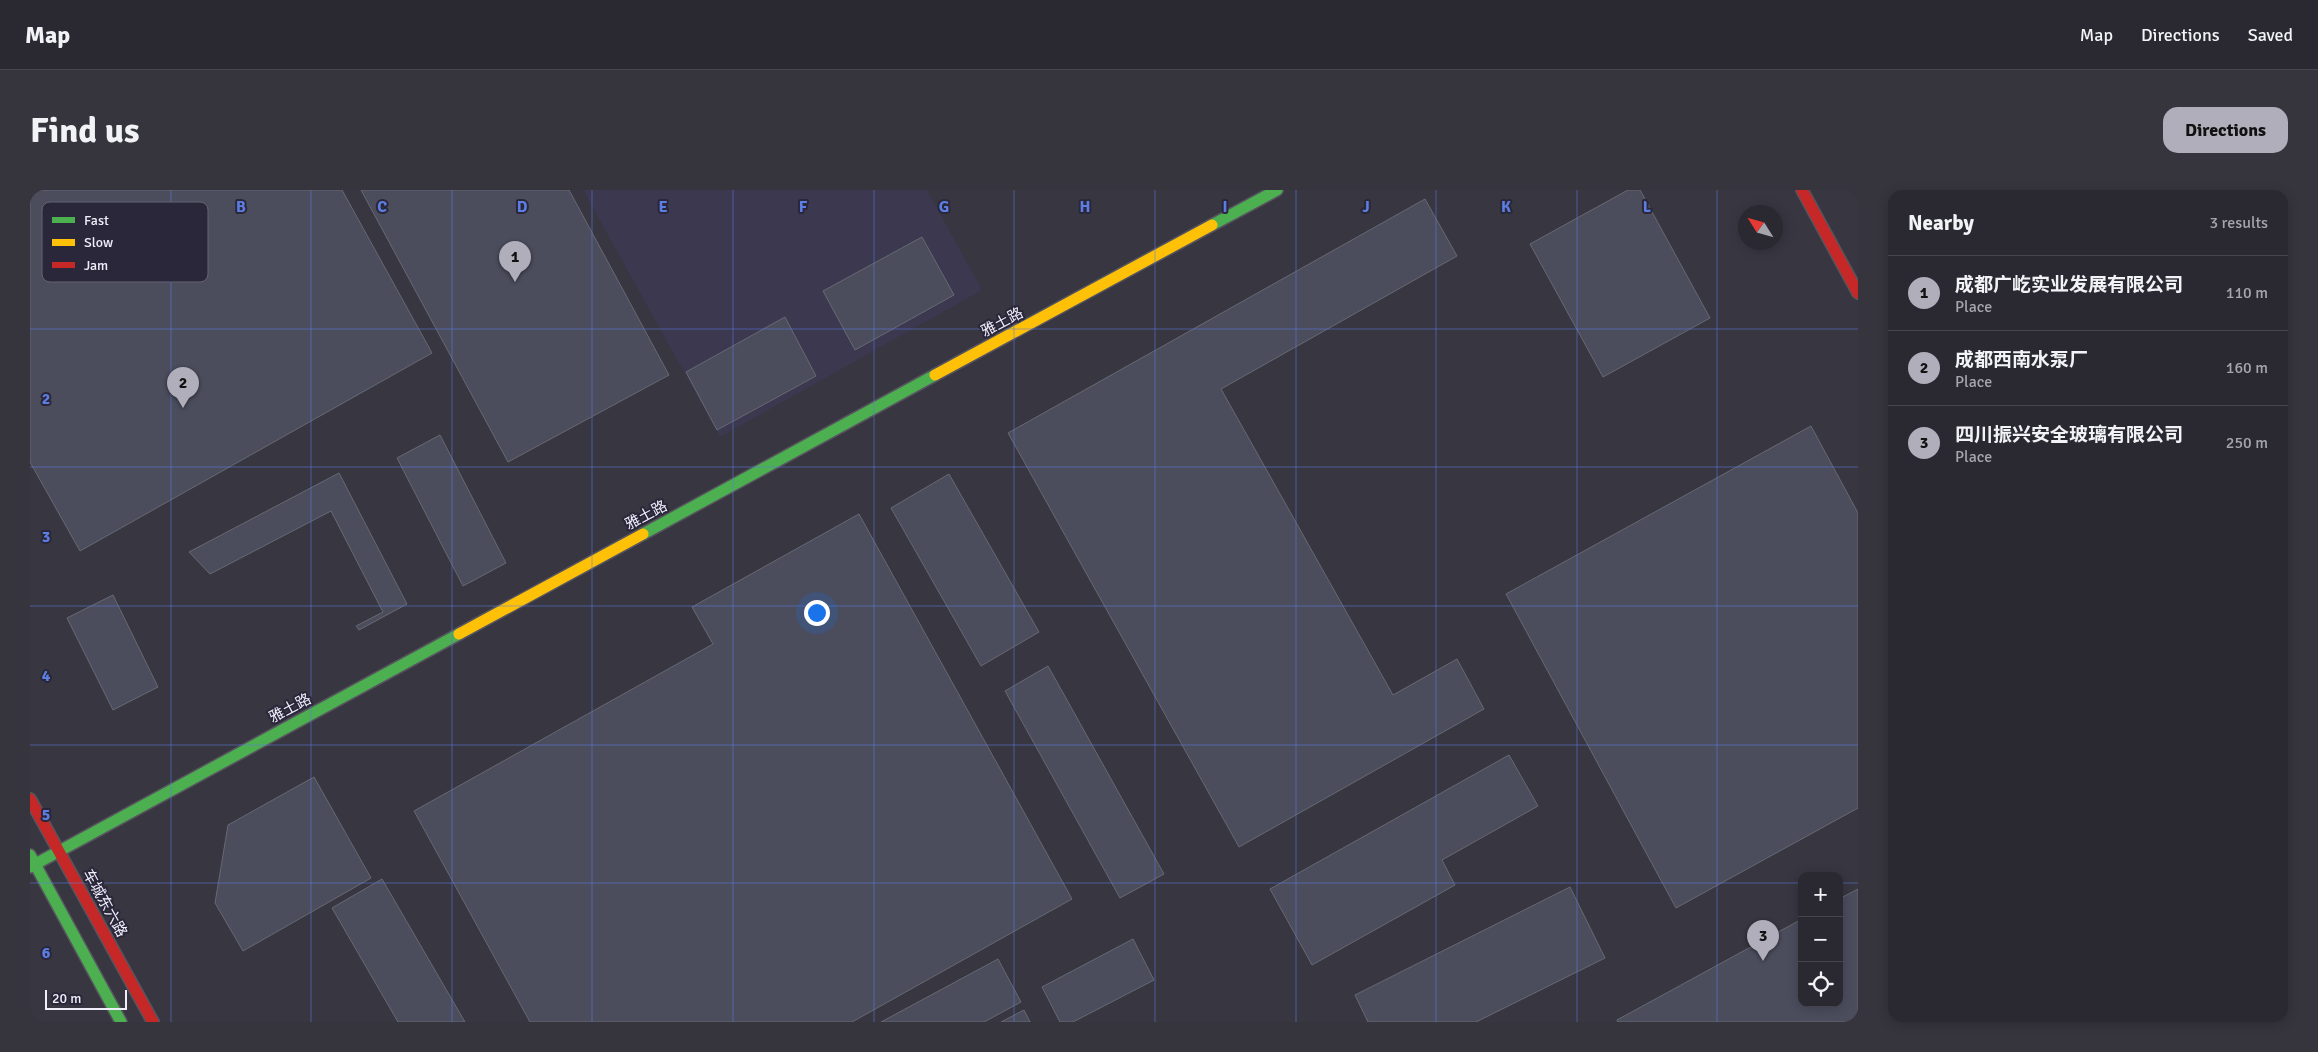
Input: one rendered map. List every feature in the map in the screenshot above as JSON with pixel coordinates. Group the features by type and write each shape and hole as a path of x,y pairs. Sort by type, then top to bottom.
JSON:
{"street":[{"name":"雅土路","path":"32,862 59,851 1277,190"},
{"path":"1802,190 1858,293"},
{"name":"车城东六路","path":"30,798 153,1022"},
{"path":"32,862 121,1022"}],"shaded area":[{"path":"583,190 927,190 982,290 720,437"}],"building":[{"path":"30,190 342,190 432,353 80,551 30,462"},
{"path":"361,190 569,190 669,375 508,462"},
{"path":"1628,190 1640,190 1710,318 1603,377 1530,244"},
{"path":"1425,199 1457,256 1221,389 1393,695 1457,659 1484,709 1239,847 1008,433"},
{"path":"922,237 954,295 855,350 823,291"},
{"path":"785,317 816,376 717,430 686,372"},
{"path":"1811,426 1858,513 1858,808 1676,908 1506,594"},
{"path":"440,435 506,563 463,586 397,458"},
{"path":"339,473 407,604 359,630 356,626 383,612 331,511 210,574 189,552"},
{"path":"949,474 1039,632 981,666 891,508"},
{"path":"859,514 1072,899 852,1022 530,1022 414,811 713,644 692,607"},
{"path":"113,595 158,687 113,710 67,618"},
{"path":"1048,666 1164,874 1120,898 1005,691"},
{"path":"1509,755 1538,806 1442,860 1455,885 1312,965 1270,889"},
{"path":"314,777 371,878 243,951 215,903 228,825"},
{"path":"382,879 465,1022 398,1022 332,908"},
{"path":"1570,887 1605,958 1476,1022 1368,1022 1355,995"},
{"path":"1858,889 1858,1022 1618,1022 1617,1020 1798,921 1798,1007 1843,1007 1843,897"},
{"path":"1133,939 1154,980 1073,1022 1060,1022 1042,987"},
{"path":"998,959 1021,1002 984,1022 881,1022"},
{"path":"1024,1010 1030,1022 1001,1022"}],"traffic: fast":[{"path":"1212,225 1277,190"},
{"path":"643,534 935,375"},
{"path":"30,867 459,634"},
{"path":"30,855 121,1022"}],"traffic: slow":[{"path":"935,375 1212,225"},
{"path":"459,634 643,534"}],"traffic: jam":[{"path":"1802,190 1858,293"},
{"path":"30,799 153,1022"}],"place":[{"name":"成都广屹实业发展有限公司","path":"515,282"},
{"name":"成都西南水泵厂","path":"183,408"},
{"name":"四川振兴安全玻璃有限公司","path":"1763,961"}]}
